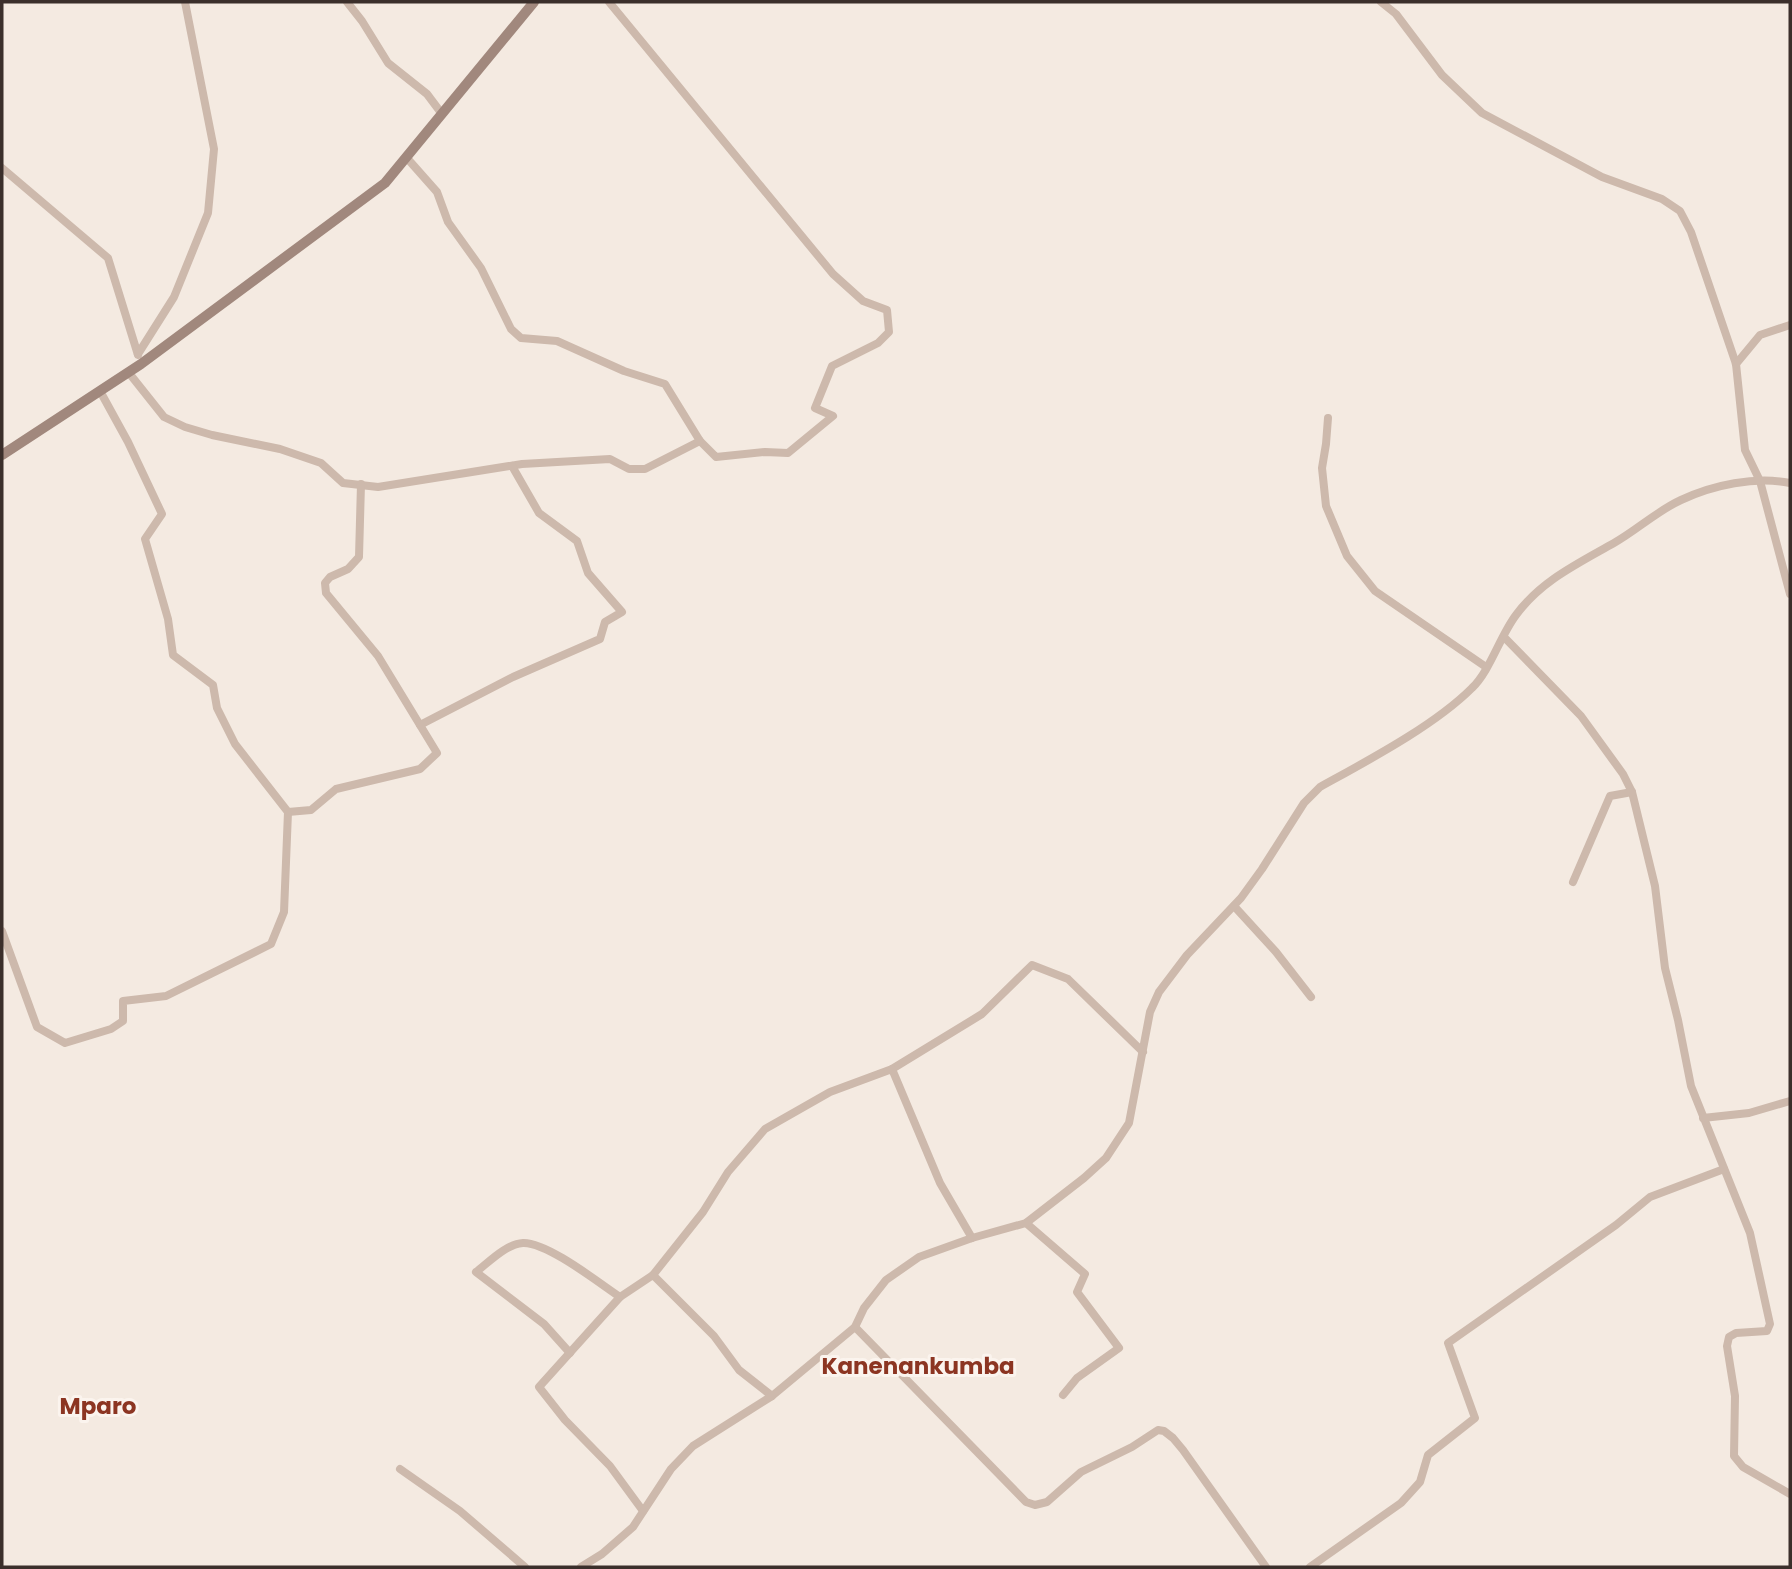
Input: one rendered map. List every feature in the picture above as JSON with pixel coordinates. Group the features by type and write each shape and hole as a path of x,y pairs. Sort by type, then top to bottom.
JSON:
{"street":[{"path":"2,455 129,373 140,359 174,297 208,213 214,149 185,2"},
{"path":"347,2 388,64 427,94 442,114"},
{"path":"140,359 384,183 534,2"},
{"path":"406,157 437,192 448,222 481,268 511,329 521,338 557,341 624,371 665,384 700,441 716,457 765,452 788,453 833,416 815,408 832,366 878,343 889,332 887,310 863,301 833,274 609,2"},
{"path":"1381,2 1396,15 1442,75 1482,113 1602,177 1662,199 1679,211 1691,232 1736,364 1745,450 1760,481 1790,594"},
{"path":"2,168 108,258 140,359"},
{"path":"1736,364 1760,335 1790,325"},
{"path":"129,373 164,417 212,435 280,449 321,463 343,483 378,487 512,466 610,459 629,469 645,469 700,441"},
{"path":"2,931 37,1027 65,1043 111,1029 123,1021 124,1001 166,996 271,944 285,912 288,812 235,744 217,708 214,685 173,655 168,619 145,539 162,514 100,391"},
{"path":"1328,418 1322,468 1326,506 1347,556 1375,591 1486,667"},
{"path":"420,725 513,677 600,639 605,622 622,612 588,573 577,541 538,513 512,466"},
{"path":"582,1567 602,1554 633,1527 671,1469 693,1446 772,1396 855,1327 864,1308 886,1280 919,1257 1026,1223 1106,1158 1121,1139 1129,1123 1150,1012 1159,992 1187,955 1234,906 1262,869 1304,803 1320,787 1447,710 1475,686 1515,616 1536,592 1578,562 1615,542 1680,500 1722,487 1760,481 1777,480 1790,483"},
{"path":"288,812 311,810 335,789 420,769 437,753 379,656 326,593 325,583 330,577 348,569 359,557 361,484"},
{"path":"1504,637 1581,716 1623,774 1632,792 1655,886 1665,968 1691,1086 1749,1233 1770,1324 1767,1331 1736,1333 1729,1337 1727,1346 1735,1396 1734,1455 1743,1466 1790,1494"},
{"path":"1573,882 1609,796 1632,792"},
{"path":"1234,906 1276,952 1311,997"},
{"path":"643,1511 610,1466 565,1420 539,1387 620,1297 653,1275 703,1212 728,1172 765,1129 830,1093 892,1069 982,1014 1032,965 1068,979 1143,1052"},
{"path":"892,1069 940,1183 972,1238"},
{"path":"1703,1118 1749,1113 1790,1101"},
{"path":"1310,1567 1401,1503 1420,1482 1428,1455 1475,1418 1448,1343 1616,1225 1650,1197 1724,1169"},
{"path":"1026,1223 1085,1274 1077,1292 1119,1348 1077,1378 1063,1395"},
{"path":"570,1353 544,1324 476,1272 501,1252 522,1243 541,1247 620,1297"},
{"path":"653,1275 714,1336 739,1370 772,1396"},
{"path":"855,1327 1027,1503 1035,1505 1046,1502 1081,1472 1132,1447 1158,1430 1164,1431 1183,1450 1266,1567"},
{"path":"400,1469 460,1511 525,1567"}],"district":[{"name":"Kanenankumba","path":"918,1366"},
{"name":"Mparo","path":"98,1406"}]}
